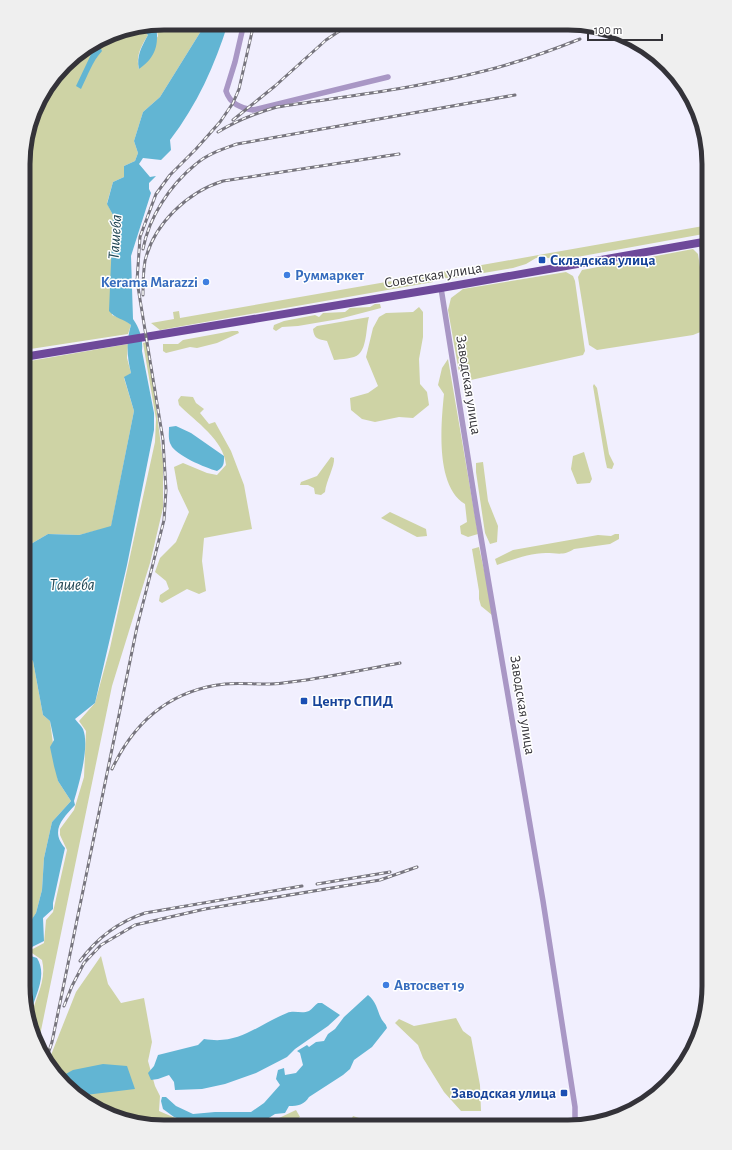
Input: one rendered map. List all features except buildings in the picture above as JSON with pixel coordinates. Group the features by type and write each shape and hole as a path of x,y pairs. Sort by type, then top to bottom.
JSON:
{"main road":[{"name":"Советская улица","path":"30,356 161,333 441,288 702,243"}],"street":[{"path":"242,30 226,92 233,103 245,109 253,110 388,77"},
{"name":"Заводская улица","path":"441,288 477,514 548,930 575,1107 575,1120"}],"green space":[{"path":"157,30 202,30 160,97 143,112 134,141 138,153 135,161 124,166 124,177 113,182 107,203 113,215 112,315 125,320 131,325 128,334 30,349 30,164 31,147 40,113 48,97 63,76 76,63 97,48 121,37 145,32 148,35 141,47 138,60 139,69 158,36"},
{"path":"702,226 702,234 577,257 557,260 544,257 536,258 526,264 513,268 448,279 444,277 442,272"},
{"path":"693,249 698,254 702,280 702,331 693,335 597,350 589,345 578,277 582,270"},
{"path":"566,272 573,276 575,281 585,351 583,355 471,380 467,375 459,372 448,310 451,298 463,289"},
{"path":"432,274 433,282 160,330 151,323 174,319 173,312 179,311 180,318"},
{"path":"375,304 380,304 381,308 339,319 298,326 282,327 276,331 273,329 274,325 284,321 315,315 319,317 323,313 345,312 350,308 370,307"},
{"path":"419,307 423,312 423,337 419,359 420,384 427,392 429,405 413,418 399,417 375,422 362,419 351,410 350,398 368,393 378,386 366,357 373,328 379,317 386,313 413,312"},
{"path":"369,317 364,347 357,356 351,358 334,360 327,341 321,340 314,335 313,329 317,326"},
{"path":"238,331 239,333 217,343 197,348 190,347 166,353 163,351 163,344 178,344 183,340"},
{"path":"148,342 163,462 163,508 150,563 112,686 40,1036 33,1011 42,983 42,960 30,950 44,943 46,920 53,912 67,850 60,835 60,829 74,810 84,777 86,731 79,721 95,703 110,648 155,442 156,419 143,343"},
{"path":"128,344 127,358 131,373 124,378 134,411 111,527 79,535 48,534 30,544 30,361"},
{"path":"448,359 478,534 468,537 461,534 460,526 467,522 465,504 455,495 449,483 444,469 442,454 441,437 444,394 438,385 442,368"},
{"path":"594,384 597,388 609,454 614,464 612,469 607,468 605,459 593,386"},
{"path":"181,396 193,397 196,403 204,409 200,413 209,424 215,422 231,451 244,485 252,529 204,538 202,561 206,591 199,594 187,589 162,603 159,601 160,595 169,589 166,581 155,572 160,558 176,542 189,512 178,489 174,467 183,463 207,473 217,475 226,465 224,456 215,440 179,405 178,400"},
{"path":"584,452 592,479 590,483 577,484 571,469 573,456"},
{"path":"331,457 334,458 334,461 325,492 321,495 315,494 314,488 308,485 300,485 301,482 317,476"},
{"path":"483,462 488,501 498,526 497,542 490,544 485,533 476,472 476,463"},
{"path":"390,512 426,529 427,536 417,537 381,518"},
{"path":"619,534 619,539 610,544 574,549 557,554 534,554 497,565 495,559 513,550 598,535 611,536"},
{"path":"479,547 492,606 492,615 481,606 479,599 472,549"},
{"path":"30,659 33,661 43,715 50,721 58,781 71,801 52,822 44,858 42,890 36,913 30,923"},
{"path":"101,956 108,984 121,1003 144,998 152,1042 148,1061 155,1086 160,1096 159,1111 180,1120 147,1119 113,1110 97,1102 69,1081 50,1056 76,992"},
{"path":"456,1018 463,1031 471,1037 480,1085 481,1111 461,1111 444,1092 423,1058 418,1045 395,1023 399,1019 414,1026"},
{"path":"296,1110 300,1117 295,1120 275,1120"},
{"path":"353,1116 365,1120 351,1120"}],"water":[{"path":"157,30 155,50 149,60 139,69 139,55 148,35 145,32"},
{"name":"Ташеба","path":"202,30 226,30 211,69 197,99 180,127 170,140 171,150 161,160 143,158 139,164 150,177 156,176 149,183 151,193 131,256 133,319 138,327 141,338 142,351 154,413 154,430 127,565 95,703 75,719 83,729 85,736 85,755 74,801 75,805 62,820 58,831 58,836 65,848 53,909 43,918 44,941 30,948 30,922 36,913 42,890 44,858 52,822 71,801 58,781 50,747 54,740 50,721 43,715 33,661 30,659 30,544 48,534 79,535 111,526 134,411 124,377 131,373 128,337 131,325 109,311 113,215 107,204 113,182 124,177 124,166 135,161 138,153 134,141 143,112 160,97"},
{"path":"100,47 102,51 93,64 81,89 76,86 93,51"},
{"path":"176,426 191,433 224,456 224,463 222,467 217,471 191,461 178,453 169,441 169,427"},
{"name":"Ташеба","path":"30,956 37,958 40,966 41,981 32,1007 30,994"},
{"path":"368,995 375,1004 380,1017 387,1028 372,1047 354,1060 350,1069 343,1075 309,1097 303,1103 289,1106 285,1113 275,1114 266,1120 182,1120 174,1117 163,1109 161,1101 162,1097 166,1097 176,1106 193,1114 215,1112 251,1112 264,1103 280,1085 276,1079 278,1070 284,1068 285,1075 296,1073 303,1065 300,1053 297,1051 307,1045 309,1047 316,1042 324,1041 328,1034 335,1029 344,1017"},
{"path":"318,1003 322,1003 340,1015 328,1026 295,1049 287,1057 256,1073 225,1084 202,1089 175,1090 174,1082 169,1075 151,1080 148,1073 154,1066 158,1055 198,1045 204,1039 217,1040 238,1037 287,1013 309,1011"},
{"path":"103,1064 127,1066 135,1089 87,1095 69,1081 64,1075 73,1070"}],"railway":[{"path":"48,1053 52,1042 137,627 164,520 166,490 163,440 137,281 140,237 156,194 170,175 220,122 233,103 239,89 252,30"},
{"path":"233,120 275,86 326,40 341,30"},
{"path":"218,132 247,117 277,107 436,82 500,67 580,39"},
{"path":"143,249 150,225 169,192 196,164 205,157 221,150 237,144 515,95"},
{"path":"143,295 143,274 145,261 156,234 174,211 197,193 223,181 399,154"},
{"path":"112,769 121,752 144,722 157,710 188,693 206,687 225,684 276,684 327,677 400,663"},
{"path":"64,1006 84,963 101,945 135,925 205,909 380,880 417,867"},
{"path":"317,884 390,872"},
{"path":"80,961 101,938 117,926 145,913 302,886"}],"place":[{"name":"Складская улица","path":"542,260"},
{"name":"Руммаркет","path":"287,275"},
{"name":"Kerama Marazzi","path":"206,282"},
{"name":"Центр СПИД","path":"304,701"},
{"name":"Автосвет 19","path":"386,985"},
{"name":"Заводская улица","path":"564,1093"}]}
